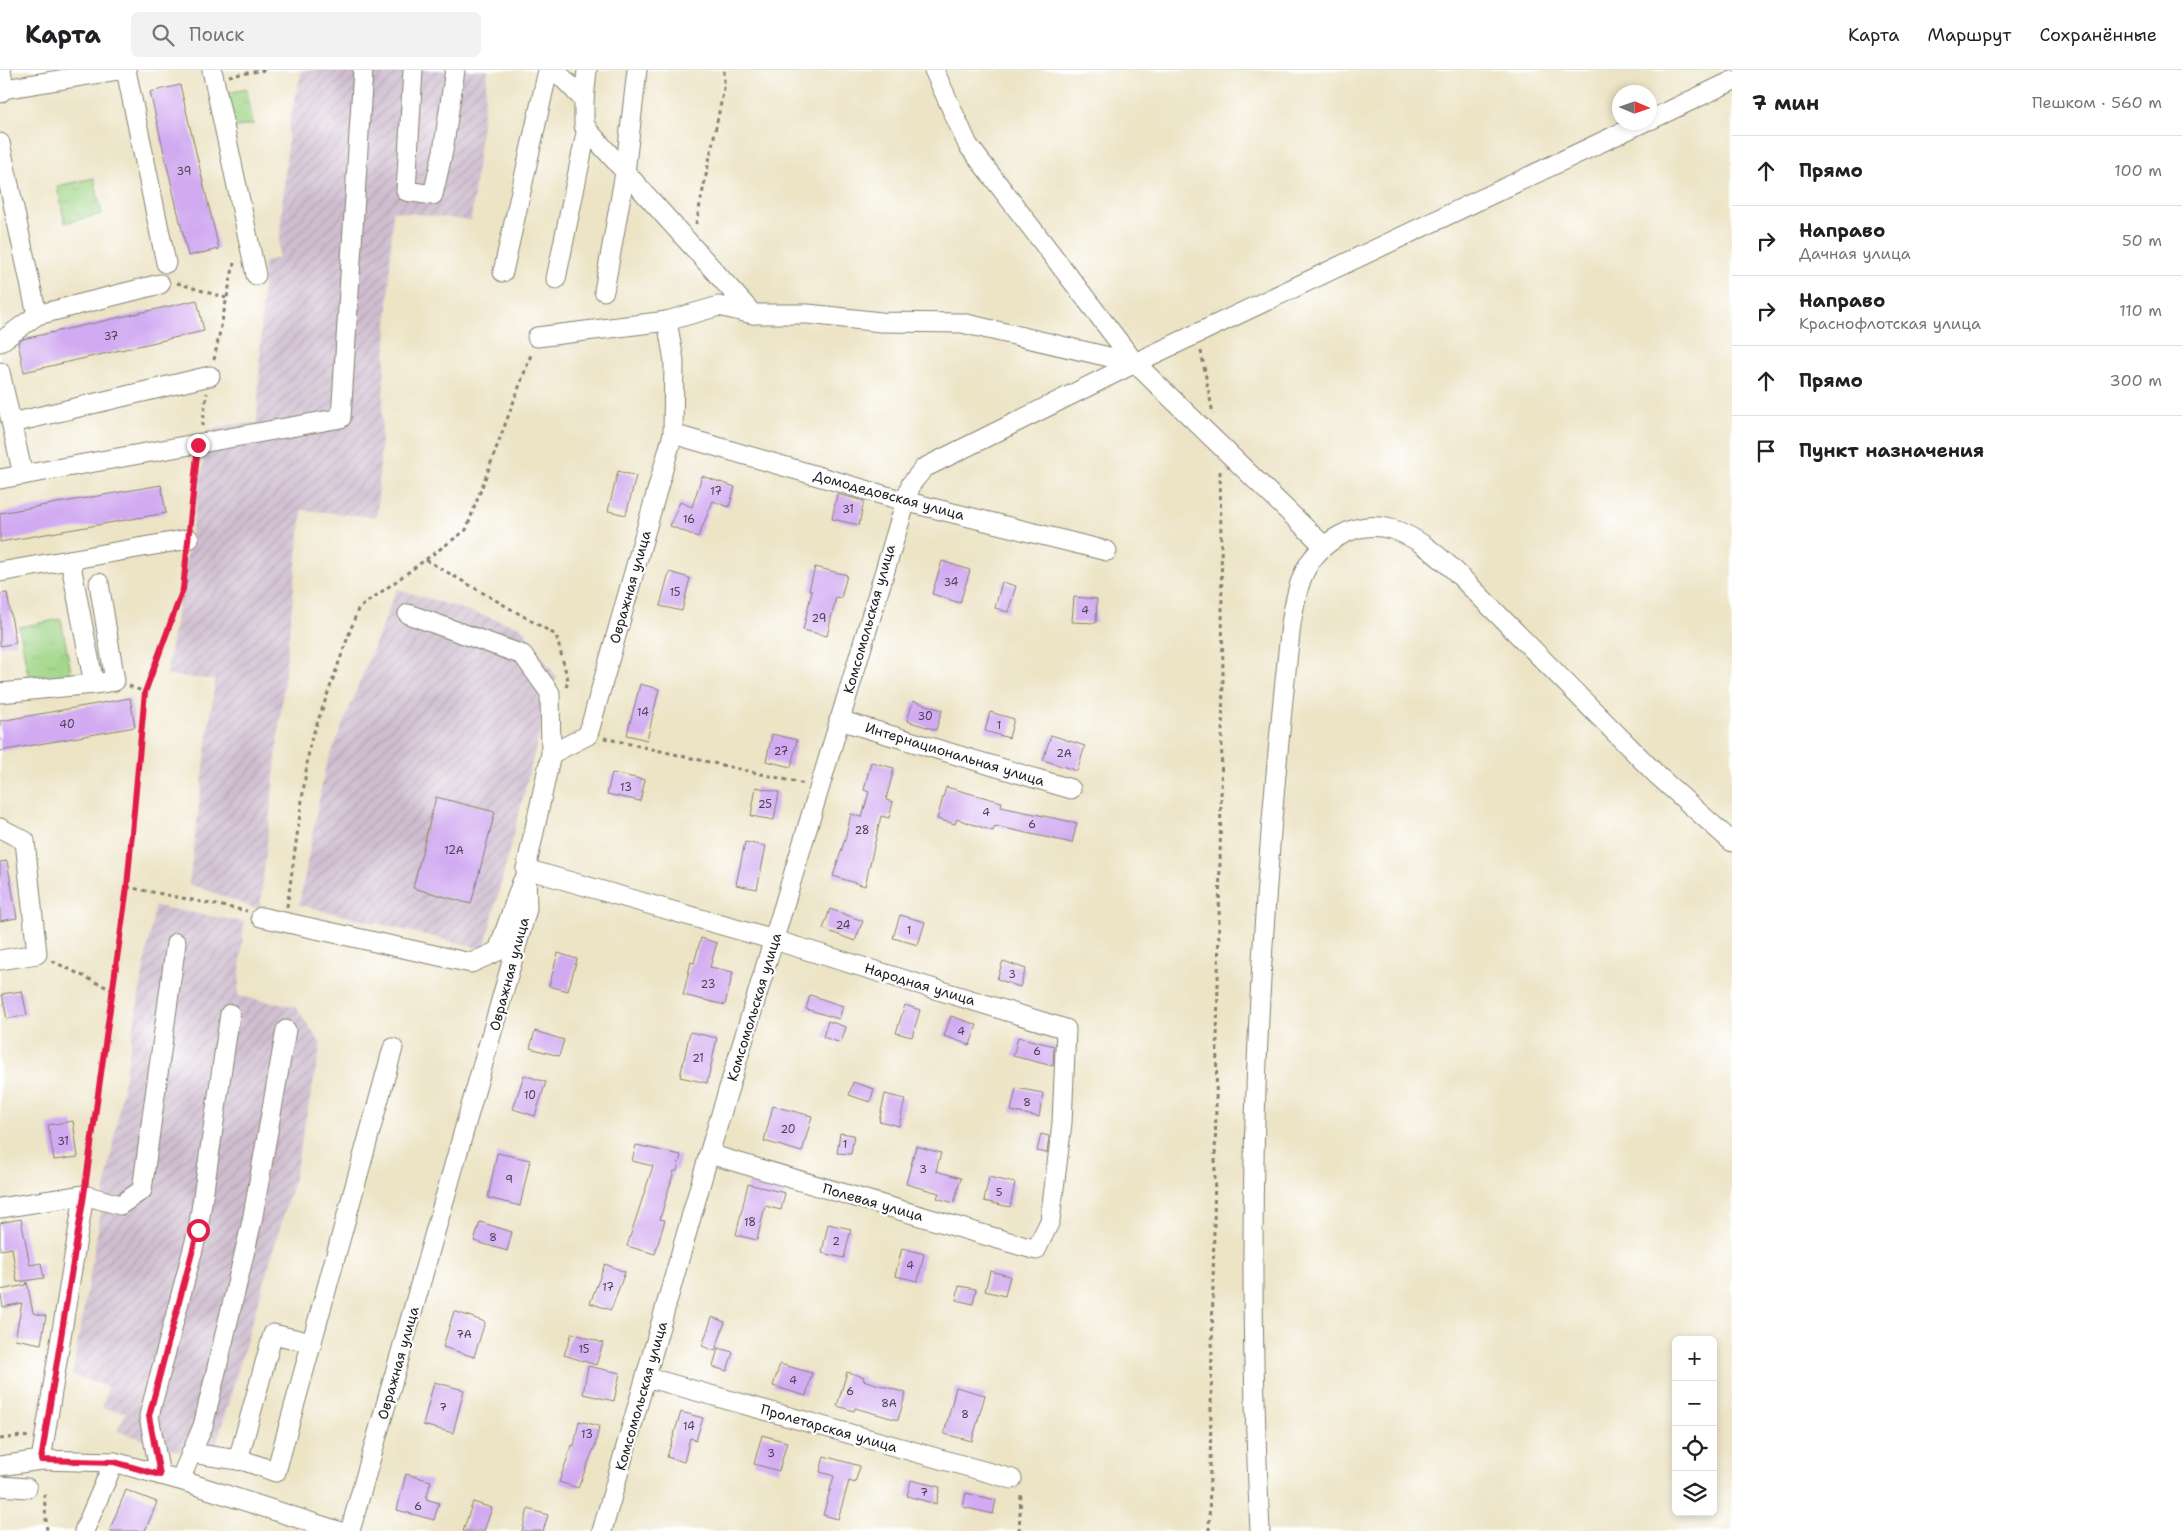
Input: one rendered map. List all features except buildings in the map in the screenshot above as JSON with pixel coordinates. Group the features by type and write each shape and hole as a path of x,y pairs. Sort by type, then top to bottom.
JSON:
{"street":[{"path":"1,70 2,91 119,70"},
{"path":"126,70 166,263"},
{"path":"0,479 341,418 363,70"},
{"path":"413,70 406,191 433,195 443,151 455,70"},
{"path":"503,272 548,70"},
{"path":"555,70 584,100"},
{"path":"587,70 584,126 624,173 753,314"},
{"path":"604,291 624,173 637,70"},
{"path":"934,70 968,144 1135,363 1219,447 1324,546"},
{"path":"212,74 256,275"},
{"path":"1657,117 1732,81"},
{"path":"556,279 587,128"},
{"path":"907,492 924,468 1135,363 1627,130"},
{"path":"0,143 37,315"},
{"path":"0,342 37,315 168,283"},
{"path":"537,337 666,321 719,306 753,314 808,314 881,322 962,322 1135,363"},
{"name":"Овражная улица","path":"588,735 673,434 674,361 666,321"},
{"path":"0,372 23,475"},
{"path":"12,424 210,376"},
{"name":"Домодедовская улица","path":"673,434 907,492 1107,550"},
{"name":"Комсомольская улица","path":"602,1531 709,1154 907,492"},
{"path":"1260,1531 1253,1338 1253,1213 1259,1009 1266,895 1286,672 1295,600 1304,573 1316,554 1324,546 1352,530 1376,527 1391,529 1407,535 1429,549 1455,571 1658,776 1732,842"},
{"path":"0,572 189,539"},
{"path":"70,560 94,684"},
{"path":"0,693 115,681 99,583"},
{"name":"Овражная улица","path":"350,1531 527,909 526,869 550,754 550,693 523,655 408,614"},
{"name":"Интернациональная улица","path":"839,720 1071,789"},
{"path":"550,754 588,735"},
{"path":"0,828 25,840 37,954 0,960"},
{"path":"261,917 471,964 498,951 526,869"},
{"name":"Народная улица","path":"526,869 774,940 1066,1029 1062,1123 1050,1221 1036,1250"},
{"path":"0,1208 84,1195 120,1205 142,1190 176,943"},
{"path":"160,1475 149,1416 198,1230 230,1014"},
{"path":"180,1480 202,1426 252,1221 286,1030"},
{"path":"191,1453 238,1460 276,1472 393,1048"},
{"name":"Полевая улица","path":"709,1154 1036,1250"},
{"path":"41,1460 84,1195"},
{"path":"238,1460 274,1334 312,1343"},
{"name":"Пролетарская улица","path":"646,1377 1012,1479"},
{"path":"0,1466 41,1460 114,1462 180,1480 338,1531"},
{"path":"84,1531 114,1462"},
{"path":"0,1486 27,1488"}],"path":[{"path":"212,74 254,74 265,70"},
{"path":"692,247 707,164 724,88 724,70"},
{"path":"228,289 232,273"},
{"path":"168,283 226,298"},
{"path":"1198,333 1214,418"},
{"path":"84,1195 127,887 145,692 183,589 198,445"},
{"path":"1209,1531 1223,677 1219,447"},
{"path":"588,735 819,787"},
{"path":"127,887 258,914 261,917"},
{"path":"37,954 112,990"},
{"path":"0,1439 22,1436"},
{"path":"1012,1479 1021,1485 1019,1531"}],"shaded area":[{"path":"302,70 488,70 471,221 393,211 377,517 302,510 260,910 189,884 215,680 166,675 209,430 231,425 257,423 264,262 278,258 289,124"},
{"path":"397,589 521,627 558,679 537,687 544,716 484,949 299,905 325,769"},
{"path":"155,906 244,922 238,996 296,1007 321,1044 293,1183 211,1462 117,1431 126,1412 102,1408 108,1387 72,1375"}],"green space":[{"path":"247,89 253,124 233,128 227,93"},
{"path":"94,178 102,214 65,223 57,186"},
{"path":"61,619 74,688 32,695 19,627"}],"route":[{"path":"198,445 183,589 145,692 127,887 84,1195 41,1460 114,1462 160,1475 149,1416 198,1230"}]}
